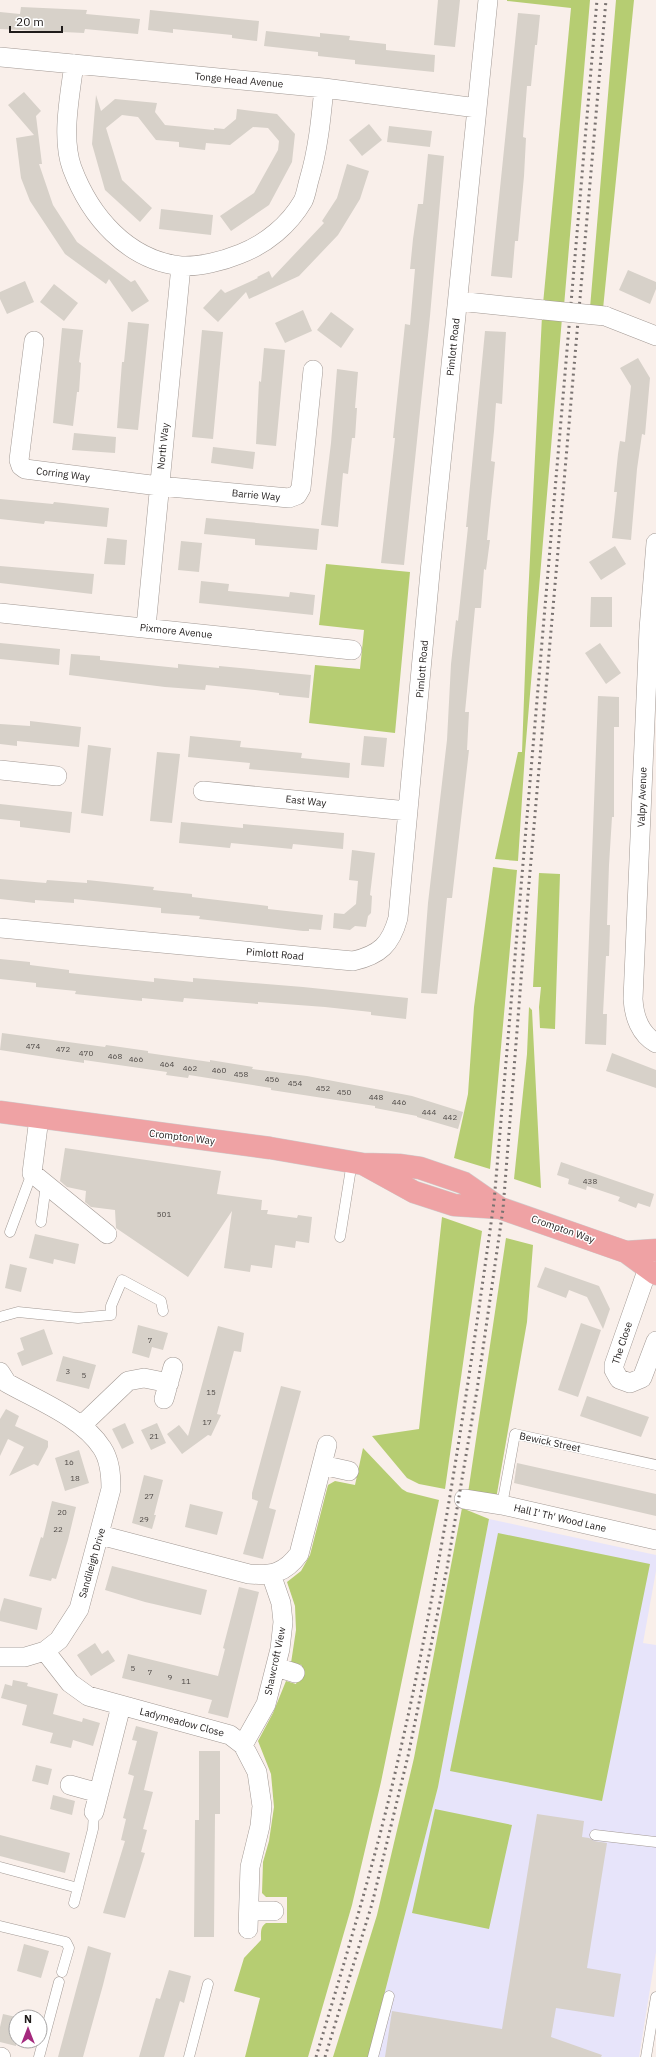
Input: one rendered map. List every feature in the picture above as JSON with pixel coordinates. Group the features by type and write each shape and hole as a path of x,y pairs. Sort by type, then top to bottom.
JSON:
{"highway":[{"name":"Crompton Way","path":"0,1112 270,1148 358,1163 414,1192 454,1205 500,1208 626,1252 653,1264"}],"street":[{"name":"Pimlott Road","path":"0,928 353,961 365,958 378,952 389,942 395,931 398,918 488,0"},
{"name":"Tonge Head Avenue","path":"0,57 324,88 477,108"},
{"path":"74,64 67,121 67,137 72,167 85,199 105,226 128,246 156,259 182,266 222,261 257,247 284,226 303,200 306,193 318,145 324,88"},
{"name":"North Way","path":"146,627 182,266"},
{"path":"458,301 605,316 656,336"},
{"name":"Corring Way","path":"34,341 19,460 21,466 25,469 159,486"},
{"name":"Barrie Way","path":"159,486 288,498 297,495 301,488 313,370"},
{"name":"Valpy Avenue","path":"656,543 633,999 634,1013 640,1027 646,1035 656,1043"},
{"name":"Pixmore Avenue","path":"0,613 146,627 352,650"},
{"path":"0,770 57,776"},
{"name":"East Way","path":"203,791 408,811"},
{"path":"39,1118 39,1179 107,1234"},
{"name":"The Close","path":"653,1264 614,1365 614,1370 619,1379 630,1383 642,1378 656,1340"},
{"path":"82,1425 128,1381 144,1378 169,1383"},
{"name":"Sandileigh Drive","path":"0,1657 25,1657 45,1651 59,1640 79,1609 100,1535 111,1489 111,1471 102,1448 82,1425 2,1382"},
{"path":"100,1535 249,1574 271,1574 283,1571 291,1565 299,1554 326,1445"},
{"path":"322,1465 349,1470"},
{"name":"Hall I' Th' Wood Lane","path":"464,1499 502,1505 656,1540"},
{"name":"Shawcroft View","path":"243,1744 266,1704 276,1667 283,1622 281,1603 271,1574"},
{"name":"Ladymeadow Close","path":"45,1651 70,1683 88,1696 230,1735 243,1744"},
{"path":"276,1667 295,1672"},
{"path":"94,1812 120,1706"},
{"path":"243,1744 257,1772 262,1806 260,1826 250,1867 248,1920 274,1911"},
{"path":"70,1785 99,1793"}],"lane":[{"path":"340,1237 358,1163"},
{"path":"39,1179 41,1222"},
{"path":"10,1232 39,1179"},
{"path":"0,1317 18,1312 78,1318 111,1315 111,1306 122,1280 161,1301 163,1311"},
{"name":"Bewick Street","path":"502,1505 515,1434 656,1465"},
{"path":"74,1903 93,1829 94,1812"},
{"path":"595,1835 656,1842"},
{"path":"0,1867 78,1888"},
{"path":"0,1926 66,1942 69,1948 38,2057"},
{"path":"189,2057 208,1984"},
{"path":"374,2057 389,1996"},
{"path":"646,2057 656,1997"}],"shaded area":[{"path":"489,1519 656,1555 656,1571 643,1643 656,1645 656,1952 639,2057 368,2057 438,1787"}],"green space":[{"path":"507,0 590,0 564,306 543,304 571,8"},
{"path":"616,0 634,0 603,309 590,308"},
{"path":"542,316 562,318 525,753 518,861 495,859 518,752 522,752"},
{"path":"326,564 410,572 395,733 309,723 315,665 360,669 364,630 319,625"},
{"path":"493,867 517,870 490,1169 454,1158 468,1094 474,1007"},
{"path":"539,873 560,874 555,1029 540,1028 539,1007 541,987 533,987"},
{"path":"529,1007 532,1010 541,1188 514,1179 527,1054"},
{"path":"442,1217 482,1231 445,1489 419,1484 407,1478 372,1436 419,1429"},
{"path":"506,1238 533,1245 527,1322 496,1499 468,1493"},
{"path":"363,1448 402,1489 407,1492 439,1500 381,1782 352,1905 308,2057 245,2057 260,1998 234,1991 244,1958 261,1940 262,1928 266,1923 287,1923 287,1897 266,1897 262,1893 263,1862 269,1841 274,1807 271,1774 258,1741 273,1713 286,1681 296,1684 302,1665 291,1663 296,1630 295,1606 287,1582 301,1571 310,1555 328,1485 335,1481 355,1485"},
{"path":"462,1508 489,1519 438,1787 368,2057 333,2057 377,1915 414,1758"},
{"path":"498,1533 650,1564 602,1801 450,1771"},
{"path":"435,1809 512,1825 489,1929 412,1913"}],"building":[{"path":"438,0 460,0 455,47 434,45"},
{"path":"21,7 87,10 86,14 140,19 138,34 85,29 84,33 0,29 0,12 20,14"},
{"path":"150,10 259,21 257,41 232,38 232,35 173,29 173,33 148,30"},
{"path":"518,13 540,15 531,86 527,86 523,137 526,138 524,176 518,241 515,241 512,278 491,276"},
{"path":"266,31 320,37 320,33 350,36 349,40 386,44 386,50 435,55 434,72 355,64 355,60 318,56 318,52 264,46"},
{"path":"24,92 41,111 36,116 42,164 39,164 53,205 77,242 131,282 135,280 149,301 132,312 109,279 106,284 65,254 30,201 21,178 16,138 34,135 8,105"},
{"path":"96,95 101,111 115,99 157,103 155,112 165,125 214,130 214,128 224,129 236,119 237,109 277,114 295,134 292,162 269,205 231,231 220,216 254,193 278,150 279,141 268,128 253,127 230,145 206,143 205,150 179,147 179,142 156,140 138,117 122,115 106,128 122,180 152,208 140,222 105,190 92,144"},
{"path":"369,124 382,140 362,156 349,140"},
{"path":"389,126 432,131 430,147 387,142"},
{"path":"428,154 444,156 430,316 404,565 381,563 395,438 393,438 405,324 410,325 415,269 410,269 413,239 418,204 423,204"},
{"path":"347,164 369,171 360,199 338,235 299,276 249,299 246,292 218,322 203,308 221,289 225,293 258,278 257,277 269,271 272,278 324,223 322,221 337,198"},
{"path":"161,209 213,215 211,235 159,229"},
{"path":"628,270 656,282 656,289 650,304 619,290"},
{"path":"25,281 34,302 7,314 0,299 0,292"},
{"path":"54,284 78,303 64,321 40,302"},
{"path":"303,310 312,331 285,343 275,323"},
{"path":"331,312 354,329 341,348 317,330"},
{"path":"128,322 149,324 138,430 117,428 122,362 124,362"},
{"path":"62,328 83,330 79,362 81,363 79,392 77,392 73,426 53,423"},
{"path":"202,330 223,332 213,439 192,437"},
{"path":"485,331 506,332 502,404 496,403 491,461 495,462 487,540 490,540 486,570 484,569 481,608 475,608 465,712 469,712 467,750 469,750 452,898 447,898 437,994 421,993 428,903 447,740 451,664 456,620 458,621 468,527 466,527"},
{"path":"264,348 285,350 276,446 256,444 259,381 261,382"},
{"path":"638,358 650,378 645,435 642,434 637,469 631,540 612,538 617,492 614,492 618,454 620,441 625,442 631,386 620,368"},
{"path":"337,369 358,372 355,408 357,408 355,438 352,438 348,474 343,473 338,527 321,525 331,443"},
{"path":"74,433 116,437 115,453 72,450"},
{"path":"213,447 255,452 253,469 211,463"},
{"path":"0,499 53,504 54,502 109,508 107,527 45,521 44,524 0,519"},
{"path":"206,518 319,529 317,550 255,545 255,539 204,534"},
{"path":"107,538 127,540 125,565 104,564"},
{"path":"181,541 202,543 199,572 178,570"},
{"path":"615,546 626,564 601,580 589,562"},
{"path":"0,566 94,574 92,594 0,583"},
{"path":"201,581 229,584 228,591 289,597 290,592 315,595 313,615 199,603"},
{"path":"591,597 612,597 612,627 590,627"},
{"path":"0,643 60,649 59,665 0,659"},
{"path":"600,643 621,673 606,684 585,653"},
{"path":"71,654 100,656 100,660 178,668 178,664 219,668 219,666 311,675 309,698 279,695 279,693 206,685 205,690 165,687 69,675"},
{"path":"598,696 619,697 619,727 614,727 614,817 612,817 607,925 610,925 609,956 606,956 603,1014 607,1014 606,1045 585,1044"},
{"path":"30,721 81,727 79,747 17,741 17,746 0,744 0,724 30,726"},
{"path":"190,736 241,741 240,747 302,753 301,758 350,763 349,778 249,769 250,763 188,757"},
{"path":"364,736 387,738 384,767 361,765"},
{"path":"88,745 111,748 103,816 81,813"},
{"path":"157,752 180,754 172,823 150,821"},
{"path":"0,804 72,812 70,833 20,827 20,821 0,819"},
{"path":"181,822 243,828 243,824 344,833 343,849 293,844 292,849 231,843 230,848 179,843"},
{"path":"352,850 375,853 370,895 372,896 371,913 368,916 366,927 355,926 350,930 333,928 334,913 344,914 356,904 358,881 349,880"},
{"path":"0,879 46,883 47,880 87,883 87,880 154,887 153,890 192,894 192,897 268,906 268,909 323,915 321,930 309,929 309,931 303,931 199,919 200,916 161,913 161,908 74,899 74,903 35,900 35,903 0,899"},
{"path":"0,959 30,962 30,965 69,970 69,973 154,982 154,978 193,982 193,978 303,987 408,998 406,1019 371,1015 371,1012 325,1007 258,1002 258,1004 184,998 183,1002 142,998 142,1001 75,994 76,991 36,987 36,983 0,979"},
{"path":"2,1033 105,1047 106,1045 148,1051 148,1053 210,1062 210,1060 253,1067 252,1069 307,1076 412,1096 463,1112 458,1129 417,1116 375,1108 375,1106 271,1090 271,1088 189,1075 188,1078 166,1075 167,1072 84,1060 84,1063 0,1050"},
{"path":"612,1053 656,1070 656,1088 606,1071"},
{"path":"65,1148 221,1171 217,1194 262,1200 261,1210 268,1210 267,1214 297,1218 298,1215 312,1217 309,1243 296,1241 295,1248 275,1245 272,1268 251,1265 250,1272 224,1268 232,1211 188,1277 116,1228 115,1210 91,1207 85,1202 86,1191 67,1187 60,1181"},
{"path":"561,1162 654,1194 650,1207 638,1203 636,1208 618,1201 620,1197 587,1186 586,1190 568,1184 569,1179 557,1175"},
{"path":"35,1234 79,1244 75,1264 54,1259 53,1264 29,1258"},
{"path":"10,1264 27,1268 21,1292 5,1288"},
{"path":"545,1267 599,1286 610,1309 603,1329 587,1297 569,1290 566,1298 537,1287"},
{"path":"581,1323 601,1330 578,1397 558,1390"},
{"path":"138,1325 168,1333 163,1350 152,1347 149,1358 132,1353"},
{"path":"218,1326 244,1333 241,1352 234,1351 217,1414 221,1415 211,1436 208,1435 182,1454 167,1434 179,1425 188,1436"},
{"path":"44,1329 53,1354 22,1366 17,1353 24,1350 20,1338"},
{"path":"63,1356 96,1365 89,1389 56,1381"},
{"path":"281,1386 301,1391 269,1508 276,1510 263,1559 243,1554 258,1501 252,1499 252,1493"},
{"path":"587,1396 649,1417 641,1437 580,1416"},
{"path":"6,1409 19,1416 15,1426 48,1441 48,1447 38,1466 34,1464 9,1476 24,1447 8,1439 0,1456 0,1419"},
{"path":"125,1423 134,1443 122,1449 112,1429"},
{"path":"157,1423 166,1443 151,1450 141,1430"},
{"path":"79,1450 89,1483 65,1491 55,1458"},
{"path":"517,1463 656,1494 656,1516 514,1483"},
{"path":"144,1475 163,1480 152,1529 132,1523"},
{"path":"52,1501 76,1507 56,1579 52,1578 51,1581 29,1576 41,1537 43,1538"},
{"path":"190,1504 223,1512 217,1535 185,1527"},
{"path":"112,1566 207,1590 201,1615 145,1602 105,1590"},
{"path":"239,1587 259,1592 228,1718 208,1713 212,1700 122,1678 128,1654 218,1676 225,1649 223,1648"},
{"path":"4,1598 42,1608 37,1630 0,1621 0,1612"},
{"path":"95,1643 102,1654 108,1650 115,1661 91,1676 77,1655"},
{"path":"13,1680 28,1683 27,1686 58,1694 53,1714 82,1722 83,1718 100,1723 93,1746 73,1740 71,1748 50,1743 53,1733 22,1725 27,1705 1,1698 5,1684 12,1686"},
{"path":"136,1726 158,1732 144,1790 153,1792 143,1829 147,1830 141,1852 145,1853 125,1918 103,1913 125,1841 121,1840 126,1819 123,1818 134,1776 128,1774 137,1741 132,1740"},
{"path":"199,1751 220,1751 220,1814 215,1814 214,1937 194,1937 195,1820 199,1820"},
{"path":"36,1765 52,1769 48,1785 32,1781"},
{"path":"53,1795 75,1801 72,1815 50,1809"},
{"path":"537,1814 584,1821 582,1837 607,1843 587,1968 621,1974 614,2017 556,2008 551,2037 602,2055 601,2057 385,2057 392,2011 502,2029"},
{"path":"0,1835 70,1853 65,1873 0,1856"},
{"path":"24,1944 49,1951 41,1978 17,1971"},
{"path":"88,1946 111,1953 103,1985 83,2057 58,2057"},
{"path":"169,1970 191,1976 184,2003 180,2001 164,2057 139,2057 156,1998 160,1999"},
{"path":"3,2014 8,2015 8,2044 0,2042 0,2027"}],"railway":[{"path":"316,2057 371,1870 414,1688 441,1550 464,1411 494,1202 597,0"},
{"path":"325,2057 372,1904 408,1756 447,1568 477,1390 503,1209 525,929 606,0"}]}
